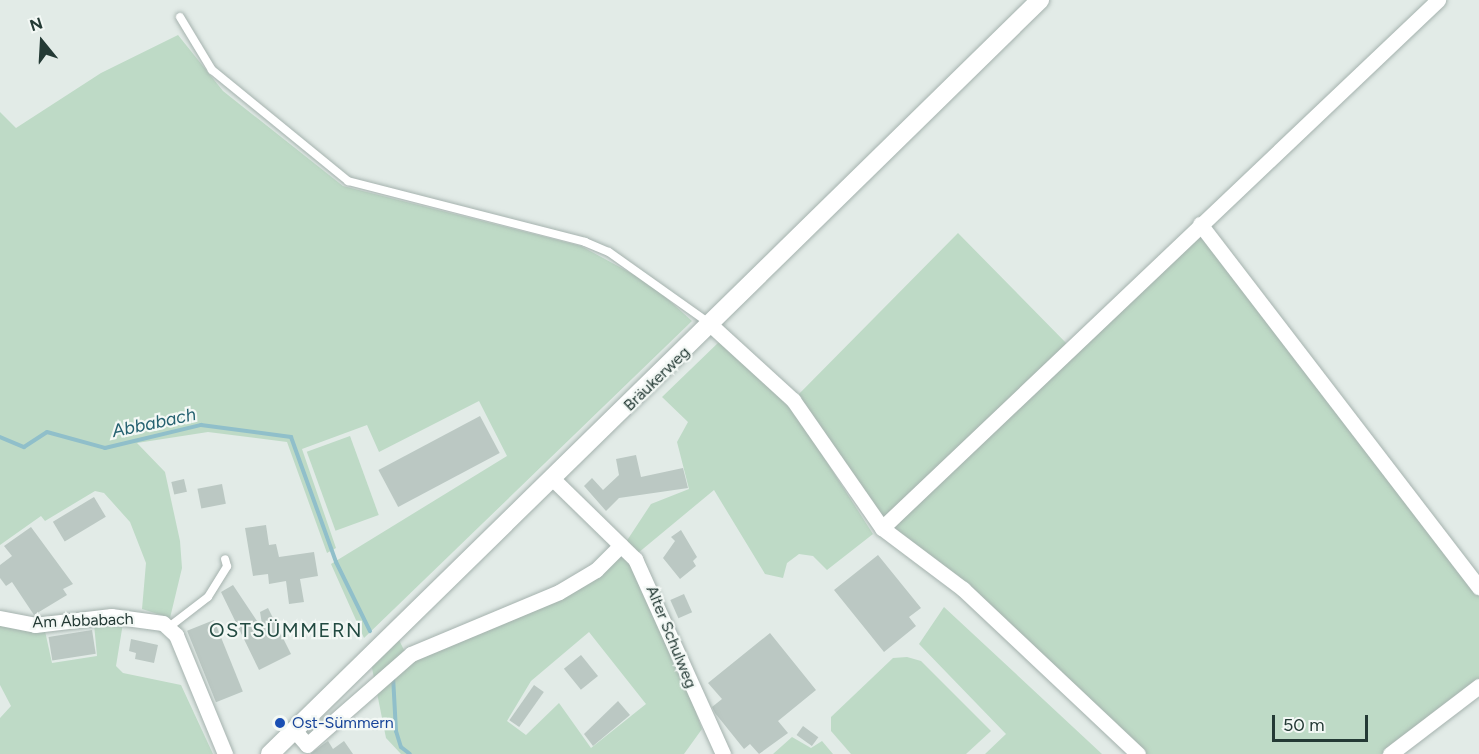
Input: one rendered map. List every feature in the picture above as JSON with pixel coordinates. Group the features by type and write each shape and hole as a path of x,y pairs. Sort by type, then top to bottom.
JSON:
{"main road":[{"name":"Bräukerweg","path":"270,754 712,326 1040,0"}],"street":[{"path":"882,528 1438,0"},
{"path":"1200,224 1479,587"},
{"path":"712,326 793,400 882,528 963,589 1138,754"},
{"name":"Alter Schulweg","path":"553,479 621,545 658,600 723,754"},
{"path":"295,731 303,750 411,654 559,592 596,570 621,545"},
{"name":"Am Abbabach","path":"0,618 35,625 128,616 169,627"},
{"path":"169,627 225,754"},
{"path":"1390,754 1479,686"}],"lane":[{"path":"180,17 212,70 348,182 593,245 712,326"},
{"path":"169,627 208,597 227,566 225,559"}],"green space":[{"path":"178,35 223,91 343,186 581,246 651,284 692,321 364,638 331,564 507,456 479,401 379,452 367,425 302,449 336,548 327,553 287,442 208,432 137,443 165,472 180,541 182,568 170,618 142,609 146,563 130,522 104,493 95,491 45,521 41,516 0,545 0,112 16,128 101,73"},
{"path":"1200,224 1479,587 1479,686 1383,754 1139,754 882,528 793,400 958,233 1071,348"},
{"path":"720,341 796,414 873,534 827,570 813,556 799,554 787,563 783,578 765,574 714,490 638,553 626,542 651,504 689,489 677,442 688,422 662,397"},
{"path":"350,436 379,515 336,531 307,452"},
{"path":"621,550 633,562 671,642 702,729 684,754 401,754 386,738 371,663 397,636 409,660 508,614","holes":["589,632 646,704 591,748 559,703 526,735 507,721 531,681"]},
{"path":"944,607 1102,754 985,754 1006,734 919,644"},
{"path":"123,623 116,666 123,673 181,685 213,754 0,754 0,718 11,706 0,685 0,625 45,631 52,663 97,656 94,624"},
{"path":"907,657 921,661 991,731 966,754 851,754 831,731 831,717 893,658"},
{"path":"792,737 811,748 822,741 833,754 773,754"}],"building":[{"path":"480,416 500,453 398,507 378,470"},
{"path":"636,455 641,477 683,468 688,488 619,498 606,511 584,486 592,478 603,490 619,475 616,459"},
{"path":"184,479 187,492 174,495 171,482"},
{"path":"222,484 226,504 201,508 197,489"},
{"path":"94,497 106,517 65,541 53,522"},
{"path":"266,525 269,545 276,544 279,557 314,552 318,576 300,579 304,602 289,604 286,581 269,584 268,574 253,576 245,528"},
{"path":"31,527 73,584 63,589 67,595 34,615 12,582 6,586 0,578 0,565 12,556 4,546"},
{"path":"681,530 697,557 693,561 696,566 680,579 663,558 675,541 671,537"},
{"path":"878,555 921,608 909,617 916,626 884,652 834,590"},
{"path":"233,585 263,630 260,612 268,608 291,654 259,670 221,592"},
{"path":"684,594 692,612 678,618 670,600"},
{"path":"214,620 243,691 216,702 187,631"},
{"path":"92,630 96,654 52,661 49,637"},
{"path":"770,633 816,690 778,721 788,733 759,754 750,744 744,749 715,713 712,707 722,699 708,683"},
{"path":"131,639 158,645 154,663 135,659 136,653 129,651"},
{"path":"581,655 598,676 581,690 564,669"},
{"path":"534,685 544,692 519,727 509,720"},
{"path":"618,701 630,715 593,746 584,734"},
{"path":"803,726 818,737 812,746 797,735"},
{"path":"328,741 333,749 344,741 353,754 310,754"}],"waterway":[{"name":"Abbabach","path":"0,437 24,447 47,432 105,448 201,425 291,437 336,562 370,631"},
{"name":"Abbabach","path":"393,676 396,731 401,747 410,754"}],"place":[{"name":"Ost-Sümmern","path":"280,723"}],"district":[{"name":"OSTSÜMMERN","path":"286,630"}]}
